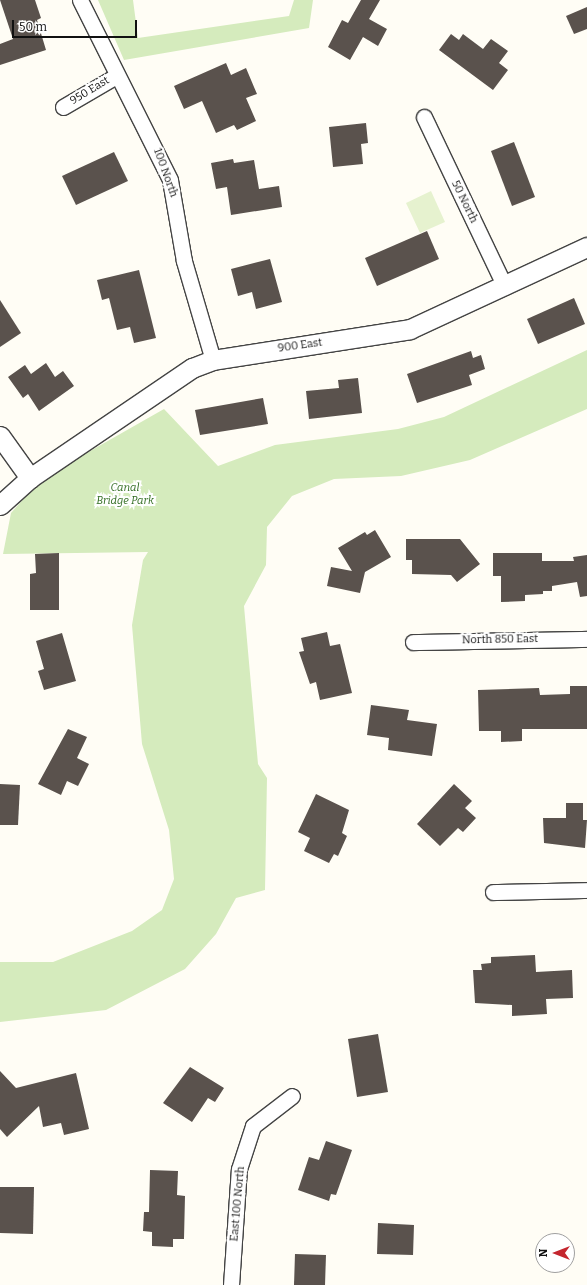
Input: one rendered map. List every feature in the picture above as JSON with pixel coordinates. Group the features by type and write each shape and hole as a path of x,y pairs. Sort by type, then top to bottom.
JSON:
{"street":[{"name":"100 North","path":"80,0 116,76 152,138 170,180 184,261 213,360"},
{"name":"950 East","path":"63,107 116,76"},
{"name":"50 North","path":"424,117 505,287"},
{"name":"900 East","path":"0,505 30,478 179,375 213,360 395,333 505,287 587,247"},
{"path":"0,436 30,478"},
{"name":"North 850 East","path":"413,642 587,639"},
{"path":"493,892 587,890"},
{"name":"East 100 North","path":"231,1285 239,1169 253,1126 292,1096"}],"green space":[{"path":"98,0 133,0 138,38 289,16 294,0 313,0 309,28 124,60"},
{"path":"431,191 445,222 420,233 406,203"},
{"name":"Canal Bridge Park","path":"587,350 587,409 470,460 401,476 334,479 292,496 267,527 266,565 244,606 258,764 267,778 265,890 236,898 216,934 185,969 106,1010 0,1022 0,962 53,962 132,931 162,910 174,879 169,830 142,744 132,625 143,560 148,552 3,554 11,513 41,479 164,409 218,466 275,445 398,429 444,417"}],"building":[{"path":"0,0 35,0 41,18 37,20 46,50 0,65 0,44 13,39"},
{"path":"361,0 380,0 369,19 387,29 378,46 363,37 350,60 328,47 342,20 348,23"},
{"path":"587,7 587,29 574,34 566,16"},
{"path":"451,34 459,40 463,34 483,49 491,39 508,51 499,63 508,70 493,90 439,50"},
{"path":"226,63 231,75 246,68 257,94 246,98 256,121 237,130 234,125 216,133 202,101 184,109 174,86"},
{"path":"366,123 368,143 361,144 363,164 333,167 329,127"},
{"path":"514,142 535,197 512,206 491,151"},
{"path":"114,152 128,181 76,205 62,176"},
{"path":"233,159 234,163 254,160 259,189 279,186 282,207 231,215 227,187 216,189 211,163"},
{"path":"427,231 439,259 377,286 365,258"},
{"path":"270,259 282,302 256,309 252,292 238,296 231,269"},
{"path":"139,270 156,338 134,343 130,327 117,330 109,298 102,300 97,280"},
{"path":"574,298 585,324 538,344 527,319"},
{"path":"0,300 21,333 0,347"},
{"path":"471,351 473,358 481,355 485,369 469,375 472,385 417,403 407,374"},
{"path":"46,363 55,377 63,371 74,386 39,411 28,394 23,398 8,377 25,365 31,374"},
{"path":"358,378 362,413 309,419 306,391 339,388 338,380"},
{"path":"263,398 268,424 200,435 195,410"},
{"path":"375,530 391,557 365,572 360,593 327,586 331,567 352,571 338,548 365,532 367,535"},
{"path":"406,539 460,539 480,564 457,582 451,575 412,574 412,560 406,560"},
{"path":"59,553 59,610 30,610 30,574 36,573 35,554"},
{"path":"493,553 542,553 542,561 574,561 573,557 587,555 587,596 580,597 577,582 552,586 552,591 543,591 543,594 525,595 525,601 501,602 501,576 493,576"},
{"path":"327,632 330,646 340,644 352,693 320,700 316,682 310,684 299,652 304,651 301,638"},
{"path":"62,633 76,681 44,690 38,671 44,669 36,641"},
{"path":"570,686 587,686 587,729 522,729 522,741 501,742 501,731 479,731 478,690 539,688 540,695 570,694"},
{"path":"371,705 409,710 407,720 437,724 432,756 388,750 389,738 367,735"},
{"path":"68,729 87,737 77,758 89,764 78,786 67,781 61,795 38,784"},
{"path":"0,784 20,785 18,825 0,825"},
{"path":"454,784 472,801 465,808 476,818 463,832 458,828 440,846 417,824"},
{"path":"316,794 349,810 342,833 347,836 338,856 334,854 329,863 304,851 310,838 298,832"},
{"path":"566,803 583,803 583,820 587,820 585,848 544,843 543,818 566,818"},
{"path":"535,955 536,972 572,970 573,998 546,999 547,1014 512,1016 512,1005 475,1003 473,970 482,970 481,964 491,963 491,957"},
{"path":"378,1034 388,1092 357,1097 348,1039"},
{"path":"190,1067 224,1088 215,1102 208,1098 192,1122 163,1103"},
{"path":"0,1071 16,1088 76,1073 89,1129 64,1135 61,1123 43,1127 39,1106 7,1137 0,1129"},
{"path":"326,1141 352,1150 336,1195 331,1194 329,1201 298,1190 309,1157 319,1160"},
{"path":"150,1170 178,1171 177,1195 185,1196 184,1239 173,1239 173,1247 152,1246 152,1232 143,1231 144,1212 149,1212"},
{"path":"0,1187 34,1187 33,1234 0,1233"},
{"path":"378,1223 414,1225 413,1255 377,1254"},
{"path":"295,1254 326,1255 325,1285 294,1285"}]}
